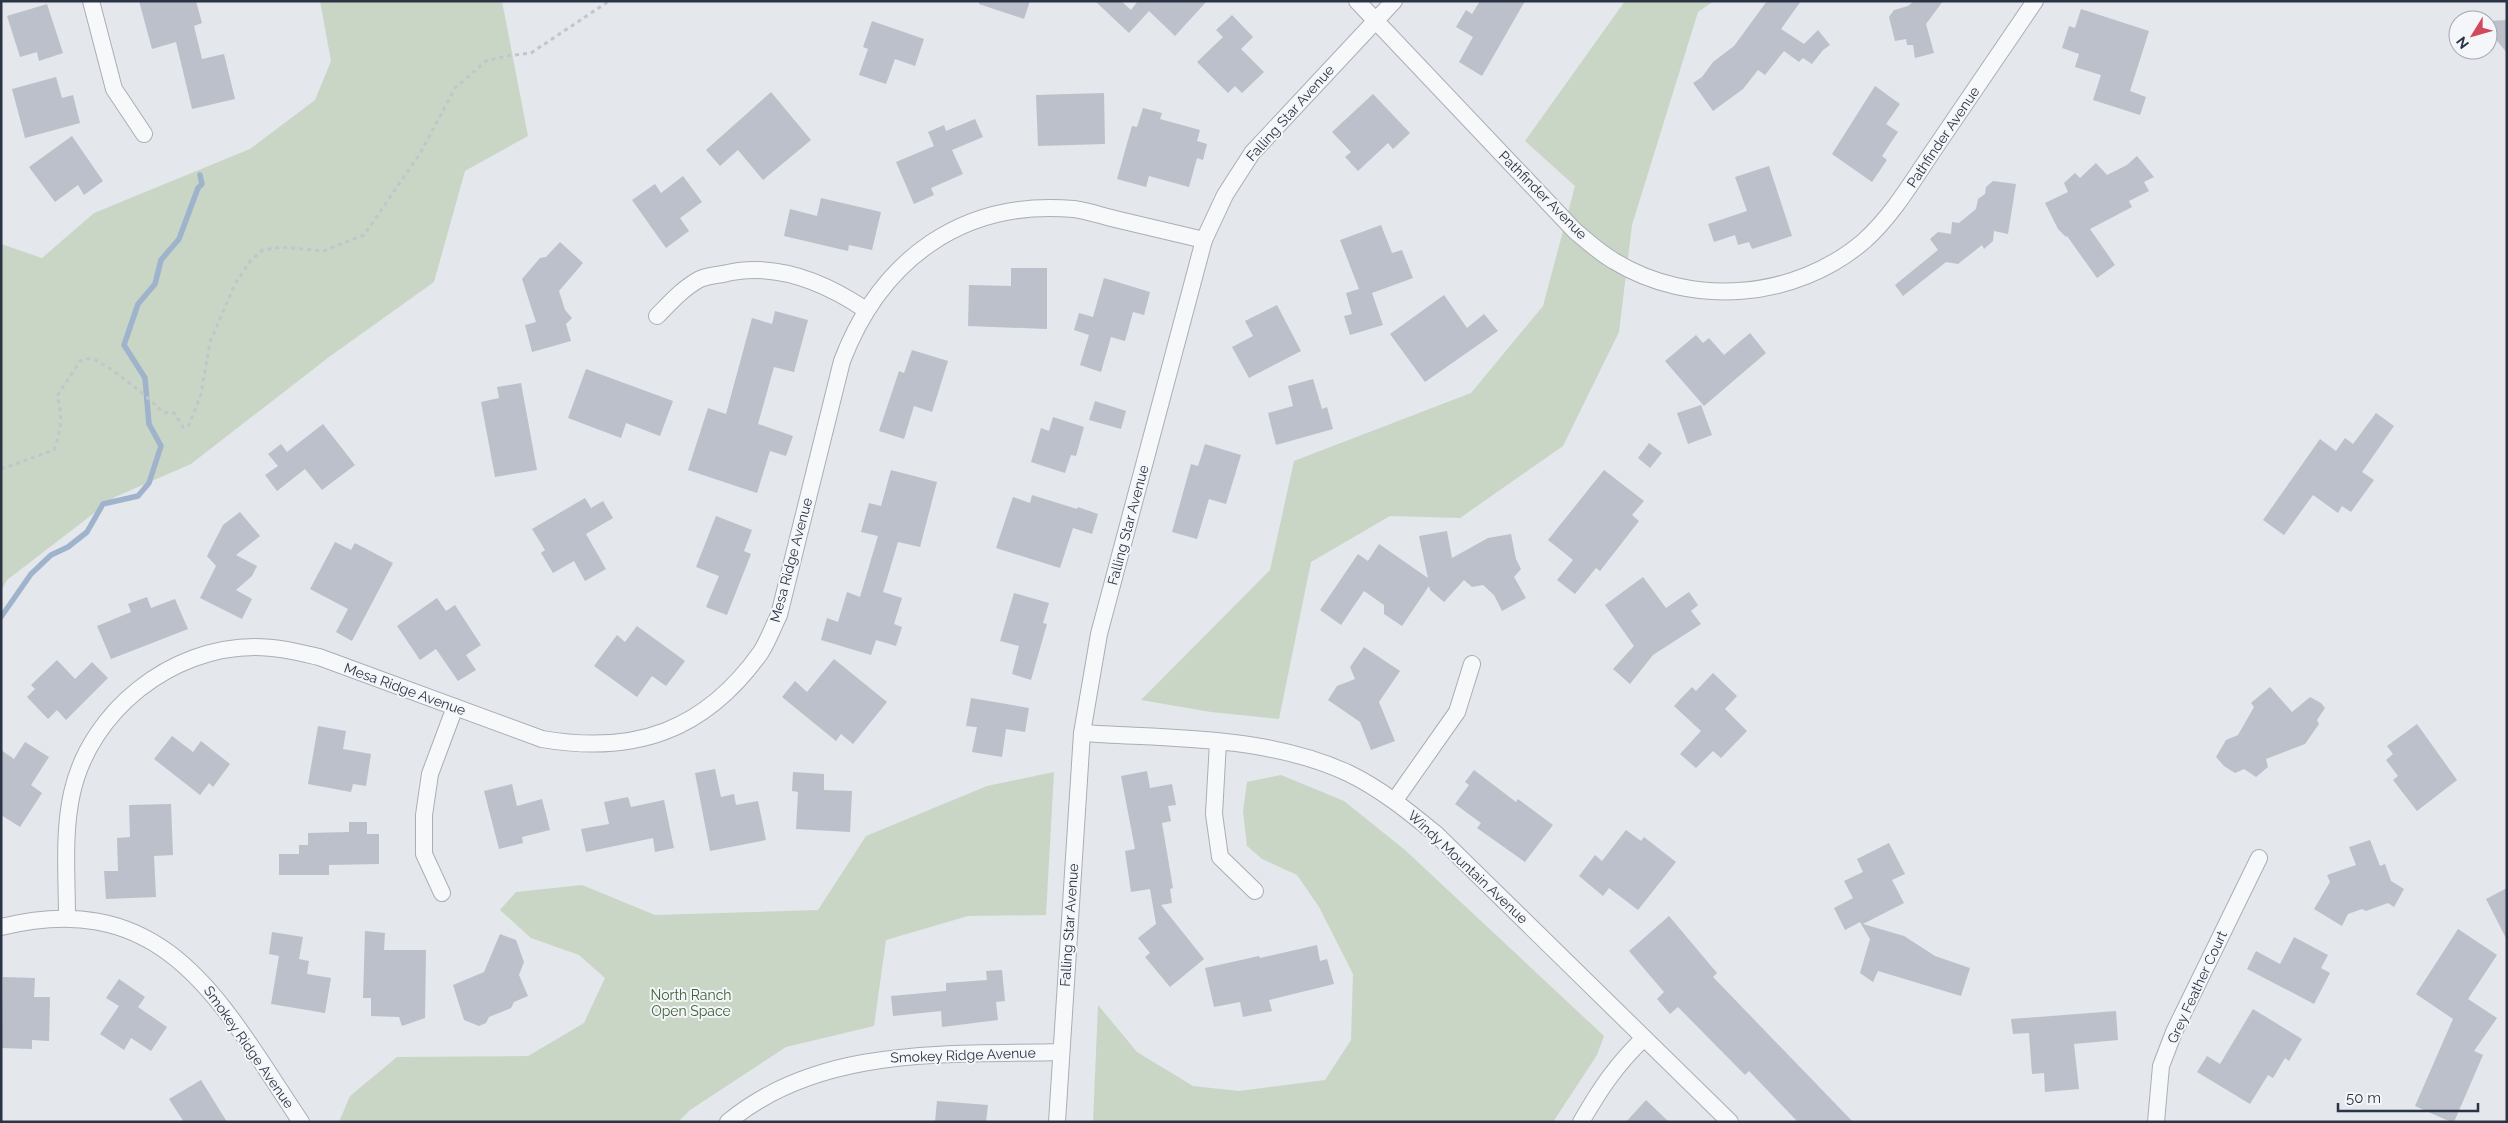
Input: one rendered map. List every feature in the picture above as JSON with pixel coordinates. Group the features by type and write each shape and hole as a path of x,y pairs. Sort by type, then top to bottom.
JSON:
{"street":[{"path":"91,1 114,88 144,134"},
{"name":"Pathfinder Avenue","path":"1357,1 1575,231 1613,261 1653,280 1698,291 1741,292 1791,282 1840,259 1864,241 1897,204 2035,1"},
{"name":"Falling Star Avenue","path":"1057,1122 1082,733 1099,634 1204,240 1225,194 1252,153 1394,1"},
{"name":"Mesa Ridge Avenue","path":"68,918 67,818 72,791 82,762 97,735 115,711 140,688 169,668 197,657 223,650 254,647 283,648 319,656 542,739 577,745 608,745 642,739 676,727 704,712 732,689 762,651 779,615 842,361 852,333 866,310 896,271 930,243 969,223 1006,212 1041,208 1076,210 1204,240"},
{"path":"657,316 682,291 702,278 742,269 775,271 809,279 840,293 866,310"},
{"path":"1395,800 1457,712 1472,664"},
{"path":"442,893 424,854 424,815 430,774 455,707"},
{"name":"Windy Mountain Avenue","path":"1082,733 1268,747 1308,757 1349,773 1395,800 1436,834 1730,1122"},
{"path":"1218,742 1214,814 1220,857 1255,891"},
{"name":"Grey Feather Court","path":"2156,1122 2161,1066 2174,1032 2259,858"},
{"name":"Smokey Ridge Avenue","path":"1,927 29,920 68,918 102,923 134,933 164,948 187,966 218,998 301,1122"},
{"path":"1581,1122 1604,1082 1644,1038"},
{"name":"Smokey Ridge Avenue","path":"728,1122 776,1092 820,1073 860,1062 899,1056 1061,1052"}],"path":[{"path":"1,469 54,450 60,434 61,418 61,409 57,396 80,361 90,358 109,367 156,404 162,412 174,413 181,421 183,427 188,427 201,394 210,342 235,284 251,260 264,250 281,246 323,251 364,235 421,152 455,88 486,61 506,56 531,54 609,1"}],"green space":[{"path":"320,1 502,1 528,136 465,171 434,282 329,357 191,464 115,497 7,580 1,591 1,244 42,258 94,213 250,149 315,100 331,61"},
{"path":"1625,1 1714,1 1698,12 1632,225 1619,332 1563,446 1460,518 1390,516 1311,562 1279,719 1211,712 1141,700 1270,570 1294,461 1471,393 1543,306 1575,186 1525,141"},
{"name":"North Ranch Open Space","path":"1054,772 1046,915 968,916 886,940 874,1026 786,1047 690,1110 678,1122 339,1122 350,1096 397,1057 528,1056 584,1023 605,978 579,955 531,938 500,910 516,892 582,885 655,915 818,910 866,836 987,786"},
{"path":"1281,775 1344,801 1405,850 1604,1036 1597,1055 1553,1122 1093,1122 1098,1005 1137,1052 1193,1086 1239,1091 1325,1080 1351,1040 1353,974 1319,907 1297,875 1262,859 1247,846 1243,811 1247,782"}],"building":[{"path":"139,1 196,1 202,23 194,26 202,59 224,54 235,99 192,109 176,42 152,49"},
{"path":"979,1 1030,1 1024,19 979,4"},
{"path":"1095,1 1121,1 1131,10 1138,1 1207,1 1175,36 1149,11 1129,33"},
{"path":"1480,1 1525,1 1482,76 1459,62 1473,37 1456,27 1466,10 1472,14"},
{"path":"1767,1 1801,1 1781,29 1804,44 1818,30 1830,45 1823,50 1812,64 1803,58 1799,62 1784,51 1765,75 1758,70 1743,89 1713,111 1693,83 1702,77 1713,62 1734,46"},
{"path":"1914,1 1943,1 1926,24 1934,53 1915,58 1913,45 1907,45 1906,39 1895,41 1889,17 1894,10 1908,6"},
{"path":"47,4 63,53 39,61 37,52 20,57 7,16"},
{"path":"2081,9 2149,31 2130,91 2146,97 2140,115 2093,100 2101,75 2075,67 2079,54 2062,48 2069,26 2075,28"},
{"path":"1232,15 1253,37 1241,49 1264,72 1242,93 1235,86 1228,93 1197,62 1223,37 1216,30"},
{"path":"2498,20 2507,20 2507,53 2498,42"},
{"path":"872,21 924,39 915,66 895,59 886,84 859,75 868,49 863,47"},
{"path":"56,77 62,98 73,95 80,123 25,138 12,89"},
{"path":"1875,86 1900,104 1886,124 1898,132 1882,156 1887,160 1872,182 1832,154"},
{"path":"771,92 811,140 763,180 738,150 720,166 706,150"},
{"path":"1104,93 1105,144 1038,146 1036,95"},
{"path":"1373,94 1410,133 1393,149 1388,143 1358,171 1345,157 1351,152 1332,132"},
{"path":"1143,108 1162,113 1160,119 1200,130 1197,141 1207,144 1203,160 1197,158 1189,187 1149,176 1146,187 1117,179 1132,126 1137,127"},
{"path":"975,119 983,137 952,150 963,174 931,188 934,195 914,204 896,162 934,146 928,132 944,125 946,131"},
{"path":"72,136 103,181 84,195 78,185 55,202 29,167"},
{"path":"2137,156 2154,177 2144,182 2149,191 2129,201 2132,207 2090,229 2115,265 2097,278 2067,236 2058,229 2045,203 2068,192 2064,183 2075,173 2080,178 2096,163 2107,175 2127,165"},
{"path":"1769,166 1792,236 1752,249 1749,242 1738,245 1735,235 1714,242 1708,224 1747,211 1735,177"},
{"path":"683,176 702,202 680,218 689,231 666,248 632,200 655,184 661,193"},
{"path":"1993,181 2016,184 2008,234 1994,231 1993,241 1984,249 1982,245 1958,264 1946,262 1903,296 1895,285 1938,250 1930,239 1938,232 1951,234 1952,222 1959,223 1976,209 1978,199 1985,194 1986,187"},
{"path":"821,198 881,212 872,250 849,245 848,251 784,236 790,209 817,216"},
{"path":"1381,225 1392,253 1402,250 1413,278 1372,293 1383,325 1350,335 1344,316 1352,314 1346,293 1359,289 1340,240"},
{"path":"560,242 583,263 559,291 565,310 572,318 566,324 571,341 532,352 525,325 536,322 522,279 540,258 546,257"},
{"path":"1011,268 1047,268 1047,329 968,326 969,285 1011,286"},
{"path":"1104,278 1150,292 1144,315 1133,312 1125,341 1111,337 1101,372 1080,365 1089,335 1074,330 1079,313 1093,317"},
{"path":"1444,295 1467,328 1484,314 1498,331 1425,382 1390,334"},
{"path":"1277,305 1301,351 1249,378 1232,347 1253,336 1245,321"},
{"path":"775,311 808,320 794,372 774,367 758,424 793,436 786,456 770,451 757,493 688,470 708,408 726,414 752,318 772,324"},
{"path":"1750,333 1766,353 1704,406 1665,361 1696,335 1703,343 1709,338 1724,355"},
{"path":"912,350 948,361 932,412 914,406 904,439 879,431 899,371 904,373"},
{"path":"586,369 673,401 660,436 626,423 621,438 568,418"},
{"path":"1313,379 1322,409 1327,407 1333,429 1276,445 1268,413 1293,406 1288,386"},
{"path":"521,383 537,470 495,477 481,402 499,398 497,387"},
{"path":"1095,401 1126,411 1121,429 1089,420"},
{"path":"1701,405 1712,435 1688,444 1677,413"},
{"path":"2376,413 2394,426 2362,472 2374,480 2351,512 2342,506 2338,513 2313,495 2284,535 2263,520 2320,439 2336,451 2345,438 2353,444"},
{"path":"1053,417 1084,427 1076,456 1071,455 1065,473 1031,462 1041,428 1049,431"},
{"path":"323,424 355,465 322,490 305,469 277,491 265,475 278,466 268,454 281,444 287,452"},
{"path":"1649,443 1662,453 1650,468 1638,458"},
{"path":"1205,444 1241,455 1226,504 1209,499 1197,539 1172,532 1191,464 1198,466"},
{"path":"891,470 937,482 920,547 898,542 883,592 902,598 894,624 902,627 896,646 876,640 871,655 821,640 827,618 838,622 847,592 860,597 878,536 861,532 869,503 881,506"},
{"path":"1604,470 1644,501 1632,515 1639,521 1600,571 1596,568 1575,594 1557,580 1573,560 1548,540"},
{"path":"1032,495 1098,514 1092,534 1073,528 1060,568 996,548 1013,497 1030,503"},
{"path":"585,498 591,508 603,501 613,518 586,534 606,569 585,581 574,561 553,573 541,553 545,550 532,529"},
{"path":"240,512 260,536 236,555 257,566 252,576 236,590 252,599 242,619 200,598 216,566 207,556 223,525"},
{"path":"716,516 752,530 744,551 751,554 727,615 706,607 719,576 696,567"},
{"path":"1447,531 1452,558 1488,538 1511,534 1516,559 1521,569 1514,577 1526,598 1502,611 1494,595 1483,585 1472,587 1464,580 1444,602 1430,590 1429,586 1402,626 1384,614 1384,605 1364,591 1341,625 1320,610 1358,554 1368,561 1379,544 1428,578 1419,536"},
{"path":"335,542 351,550 355,543 393,563 352,641 336,632 348,609 310,589"},
{"path":"1643,577 1666,608 1689,592 1698,605 1691,611 1701,624 1653,655 1630,684 1613,669 1634,646 1605,605"},
{"path":"1014,593 1049,603 1043,623 1047,624 1031,680 1012,674 1019,646 1000,641"},
{"path":"147,597 151,608 175,599 188,629 111,659 97,626 131,612 128,604"},
{"path":"437,598 446,611 455,605 481,645 466,655 476,670 458,681 436,649 420,660 397,626"},
{"path":"637,626 685,661 666,686 652,676 637,697 594,666 617,635 625,642"},
{"path":"1364,647 1400,671 1379,702 1395,741 1371,750 1360,722 1328,700 1337,686 1355,679 1350,667"},
{"path":"834,659 887,702 853,744 841,734 836,741 782,697 795,681 807,692"},
{"path":"57,660 75,679 92,662 108,678 66,720 57,710 48,719 27,697 35,689 31,685"},
{"path":"1713,673 1737,696 1725,709 1747,731 1721,758 1713,751 1696,768 1680,754 1701,731 1674,706 1692,687 1696,691"},
{"path":"2270,687 2292,712 2310,697 2321,703 2325,708 2317,720 2319,724 2305,744 2266,759 2268,767 2256,777 2244,769 2235,773 2224,766 2216,757 2226,740 2238,735 2254,707 2251,703"},
{"path":"971,698 1029,708 1025,732 1006,729 1002,757 972,752 977,727 966,726"},
{"path":"2417,724 2457,780 2417,811 2393,780 2398,776 2386,760 2393,754 2387,746"},
{"path":"318,726 346,731 343,749 371,754 366,786 353,784 351,792 308,784"},
{"path":"172,736 193,752 201,741 230,764 213,787 209,783 200,795 154,759"},
{"path":"25,742 49,757 31,785 42,793 20,827 1,815 1,750 14,759"},
{"path":"715,769 721,797 734,794 736,805 758,801 766,840 710,851 695,773"},
{"path":"1474,770 1516,802 1518,799 1553,825 1525,862 1477,828 1481,823 1455,804 1469,785 1465,782"},
{"path":"1147,771 1150,788 1172,784 1176,805 1168,806 1171,821 1162,823 1173,888 1170,889 1172,903 1161,905 1204,959 1170,987 1145,957 1150,953 1138,938 1156,924 1150,889 1131,892 1125,851 1135,849 1121,776"},
{"path":"793,772 824,774 824,790 852,791 850,832 796,829 798,792 792,791"},
{"path":"512,784 517,806 542,799 550,830 522,837 523,843 499,849 484,791"},
{"path":"628,797 631,807 664,800 674,848 655,852 653,838 586,852 581,829 609,824 604,802"},
{"path":"171,804 173,855 154,856 156,897 106,899 104,871 118,871 117,838 130,837 129,805"},
{"path":"349,822 367,822 367,834 379,834 379,864 329,865 329,875 279,875 279,854 299,854 299,845 308,845 308,833 349,832"},
{"path":"1626,830 1641,841 1644,837 1676,862 1638,910 1609,888 1603,896 1579,876 1595,855 1602,861"},
{"path":"2370,840 2380,866 2385,864 2391,881 2404,889 2394,907 2388,903 2366,911 2362,909 2348,914 2342,926 2314,909 2330,882 2327,875 2356,865 2349,847"},
{"path":"1889,843 1905,874 1892,880 1904,903 1863,924 1904,936 1935,956 1970,968 1961,996 1878,971 1873,982 1860,973 1870,939 1860,922 1845,930 1834,908 1853,898 1844,881 1863,872 1857,859"},
{"path":"2507,888 2507,940 2486,899"},
{"path":"1669,916 1717,973 1713,977 1853,1122 1798,1122 1749,1071 1745,1075 1678,1007 1670,1014 1657,999 1664,992 1629,951"},
{"path":"2458,929 2497,955 2468,999 2497,1018 2474,1051 2483,1055 2454,1122 2451,1122 2415,1106 2453,1019 2416,994"},
{"path":"365,931 385,933 384,950 426,950 425,1018 402,1026 399,1017 371,1016 371,998 363,998"},
{"path":"272,932 303,937 299,959 309,961 307,974 331,978 325,1013 271,1004 279,956 269,954"},
{"path":"500,934 516,940 524,962 519,975 528,996 514,1002 511,1008 489,1017 486,1023 479,1026 464,1020 453,985 484,972"},
{"path":"2294,937 2328,955 2321,968 2330,973 2314,1004 2247,969 2256,951 2280,964"},
{"path":"1317,945 1320,961 1327,959 1334,984 1269,1000 1272,1011 1243,1017 1240,1002 1214,1007 1205,968"},
{"path":"1002,970 1005,1001 996,1002 998,1020 942,1027 941,1011 893,1016 891,996 946,991 946,983 987,980 986,971"},
{"path":"3,977 35,978 34,997 50,997 49,1041 32,1040 32,1049 2,1048"},
{"path":"119,979 145,997 138,1007 167,1027 151,1051 131,1038 124,1050 100,1034 119,1006 106,998"},
{"path":"2253,1009 2302,1039 2289,1061 2285,1058 2273,1078 2268,1075 2250,1104 2197,1072 2207,1056 2220,1064"},
{"path":"2116,1011 2118,1040 2074,1044 2079,1089 2045,1092 2044,1073 2032,1074 2029,1033 2013,1034 2011,1019"},
{"path":"201,1080 227,1122 184,1122 169,1099"},
{"path":"1646,1100 1669,1122 1626,1122"},
{"path":"937,1101 988,1105 986,1122 935,1122"}],"waterway":[{"path":"1,617 31,574 51,555 68,547 87,532 103,504 138,496 149,483 161,446 149,424 145,378 124,345 138,304 155,284 161,260 179,239 198,188 202,184 200,175"}]}
